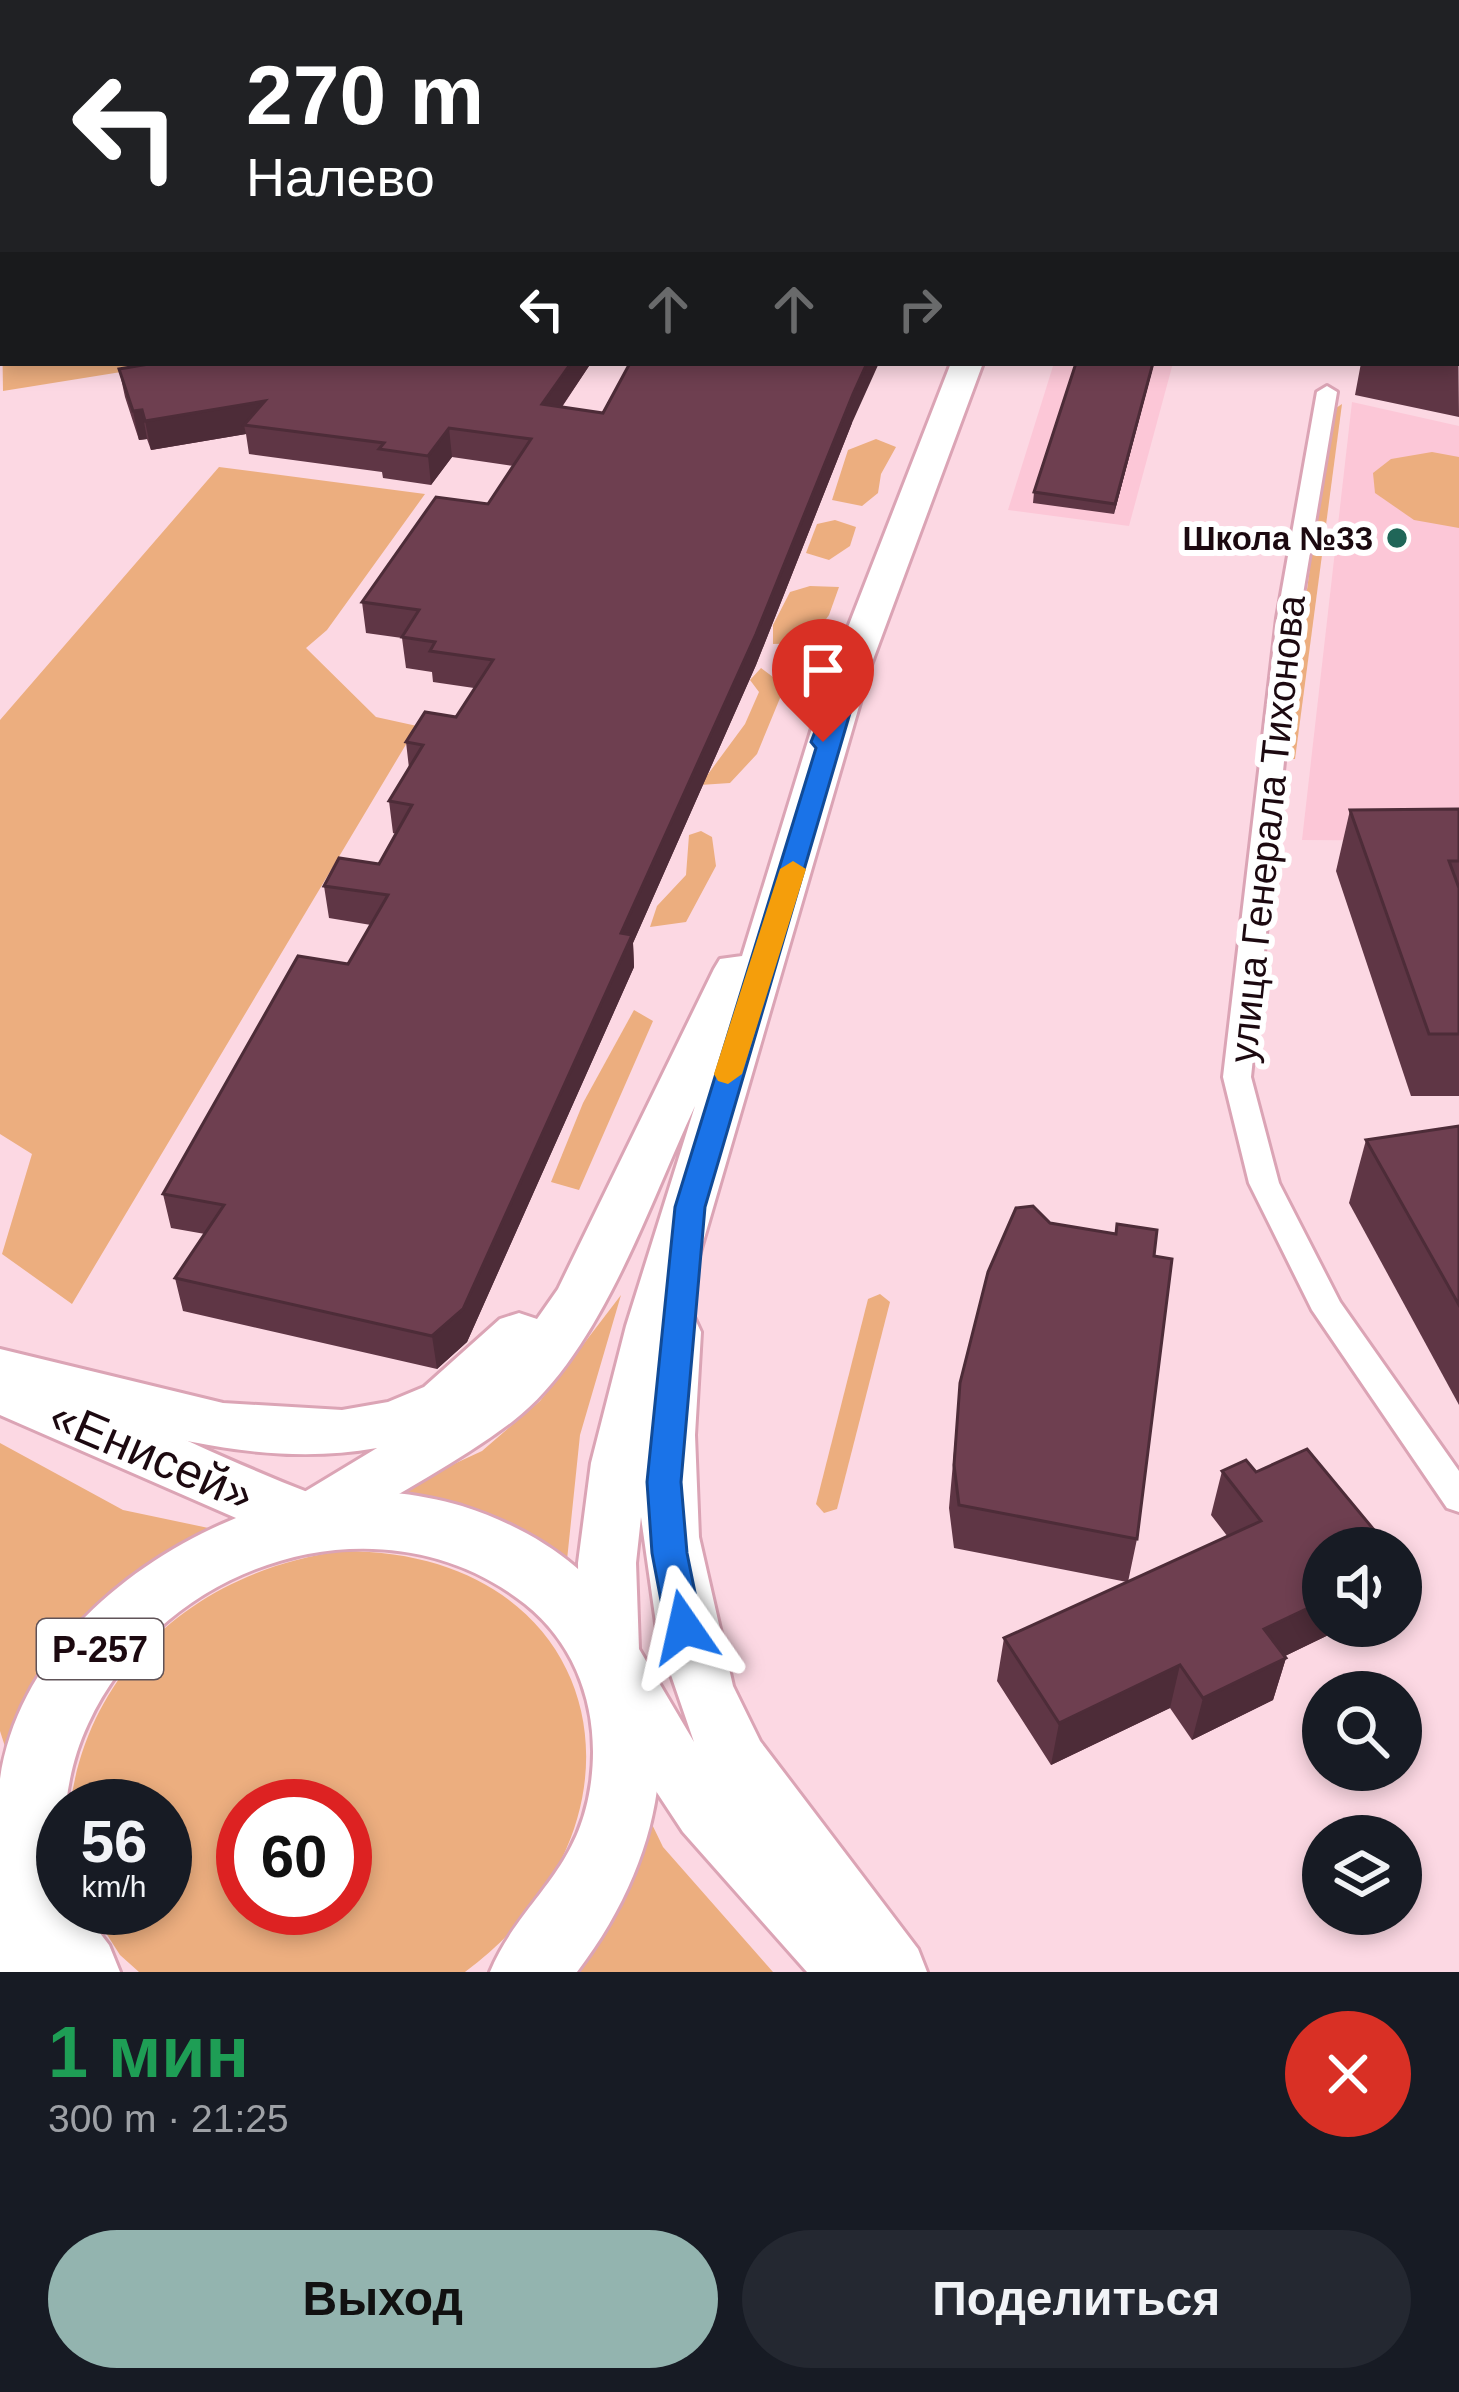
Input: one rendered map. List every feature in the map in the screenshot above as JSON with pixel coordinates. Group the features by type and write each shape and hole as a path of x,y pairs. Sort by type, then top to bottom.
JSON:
{"highway":[{"name":"«Енисей»","path":"0,1388 306,1520"},
{"name":"«Енисей»","path":"28,1877 30,1795 51,1727 82,1671 123,1622 172,1581 227,1549 306,1520 359,1517 431,1524 497,1546 553,1584 609,1652 627,1726 627,1787 613,1850 582,1911 528,1972"},
{"name":"«Енисей»","path":"0,1800 28,1877 63,1952 82,1972"},
{"name":"Р-257","path":"27,1972 28,1877"}],"main road":[{"path":"306,1520 496,1404 543,1353 579,1300 730,982 966,366"},
{"path":"851,1972 705,1810 609,1652 607,1563 619,1463 652,1326 854,662"},
{"path":"0,1370 204,1424 285,1433 390,1421 439,1405 481,1374 533,1319 643,1169"},
{"path":"690,1207 664,1482 669,1553 684,1627 723,1738 820,1877 894,1972"}],"street":[{"name":"улица Генерала Тихонова","path":"1327,392 1288,618 1238,1077 1264,1183 1328,1310 1459,1498"}],"shaded area":[{"path":"3,366 158,366 3,391"},
{"path":"1053,366 1172,366 1129,526 1008,510"},
{"name":"Школа №33","path":"1352,402 1459,426 1459,841 1302,840"},
{"path":"1342,404 1295,759 1289,759 1286,752 1330,412"},
{"path":"876,439 896,447 881,474 878,493 862,506 832,500 848,450"},
{"path":"1432,452 1459,457 1459,528 1414,520 1375,493 1373,473 1391,459"},
{"path":"219,467 425,494 327,630 306,648 376,717 417,726 72,1304 2,1254 32,1154 0,1134 0,720"},
{"path":"835,520 856,527 850,546 829,560 806,553 817,524"},
{"path":"810,586 839,587 829,615 809,643 773,644 773,625 790,592"},
{"path":"761,668 785,686 757,754 730,783 700,785 745,724 759,692 750,680"},
{"path":"701,831 712,837 716,866 686,922 650,927 657,906 686,875 689,835"},
{"path":"634,1010 653,1021 579,1190 551,1182 583,1103"},
{"path":"880,1294 890,1302 837,1509 824,1513 816,1504 868,1299"},
{"path":"621,1295 580,1435 567,1560 481,1516 391,1493 482,1451 540,1401"},
{"path":"0,1443 123,1510 218,1530 9,1759 0,1731"},
{"path":"342,1551 433,1563 503,1595 552,1644 580,1705 586,1773 569,1843 529,1911 465,1972 139,1972 107,1935 192,1935 192,1779 76,1779 82,1754 101,1708 128,1667 161,1632 200,1602 243,1579"},
{"path":"647,1814 663,1847 773,1972 567,1972"}],"building":[{"path":"569,366 542,404 603,413 628,366 866,366 756,634 621,933 632,935 463,1309 432,1336 175,1278 224,1205 163,1194 298,956 348,964 388,895 324,886 339,858 379,864 412,805 389,801 423,745 406,742 425,712 456,717 493,660 430,651 435,642 402,637 419,610 362,602 436,497 488,504 531,439 449,428 428,456 379,449 384,443 244,425 265,401 145,421 142,410 133,411 119,369"},
{"path":"1075,366 1152,366 1115,504 1034,492"},
{"path":"1459,809 1459,861 1449,861 1459,888 1459,1034 1429,1034 1350,810"},
{"path":"1459,1126 1459,1305 1366,1140"},
{"path":"1033,1206 1050,1223 1116,1234 1117,1224 1157,1230 1154,1256 1172,1259 1137,1539 959,1505 954,1465 960,1383 988,1272 1016,1208"},
{"path":"1307,1449 1372,1527 1302,1527 1302,1611 1264,1629 1286,1658 1203,1698 1180,1665 1059,1723 1004,1638 1261,1521 1222,1471 1246,1460 1256,1472"}],"slow traffic":[{"path":"728,1074 793,869"}],"place":[{"name":"Школа №33","path":"1397,538"}],"route":[{"path":"684,1627 669,1553 664,1482 667,1405 690,1207 854,662 823,742"}]}
